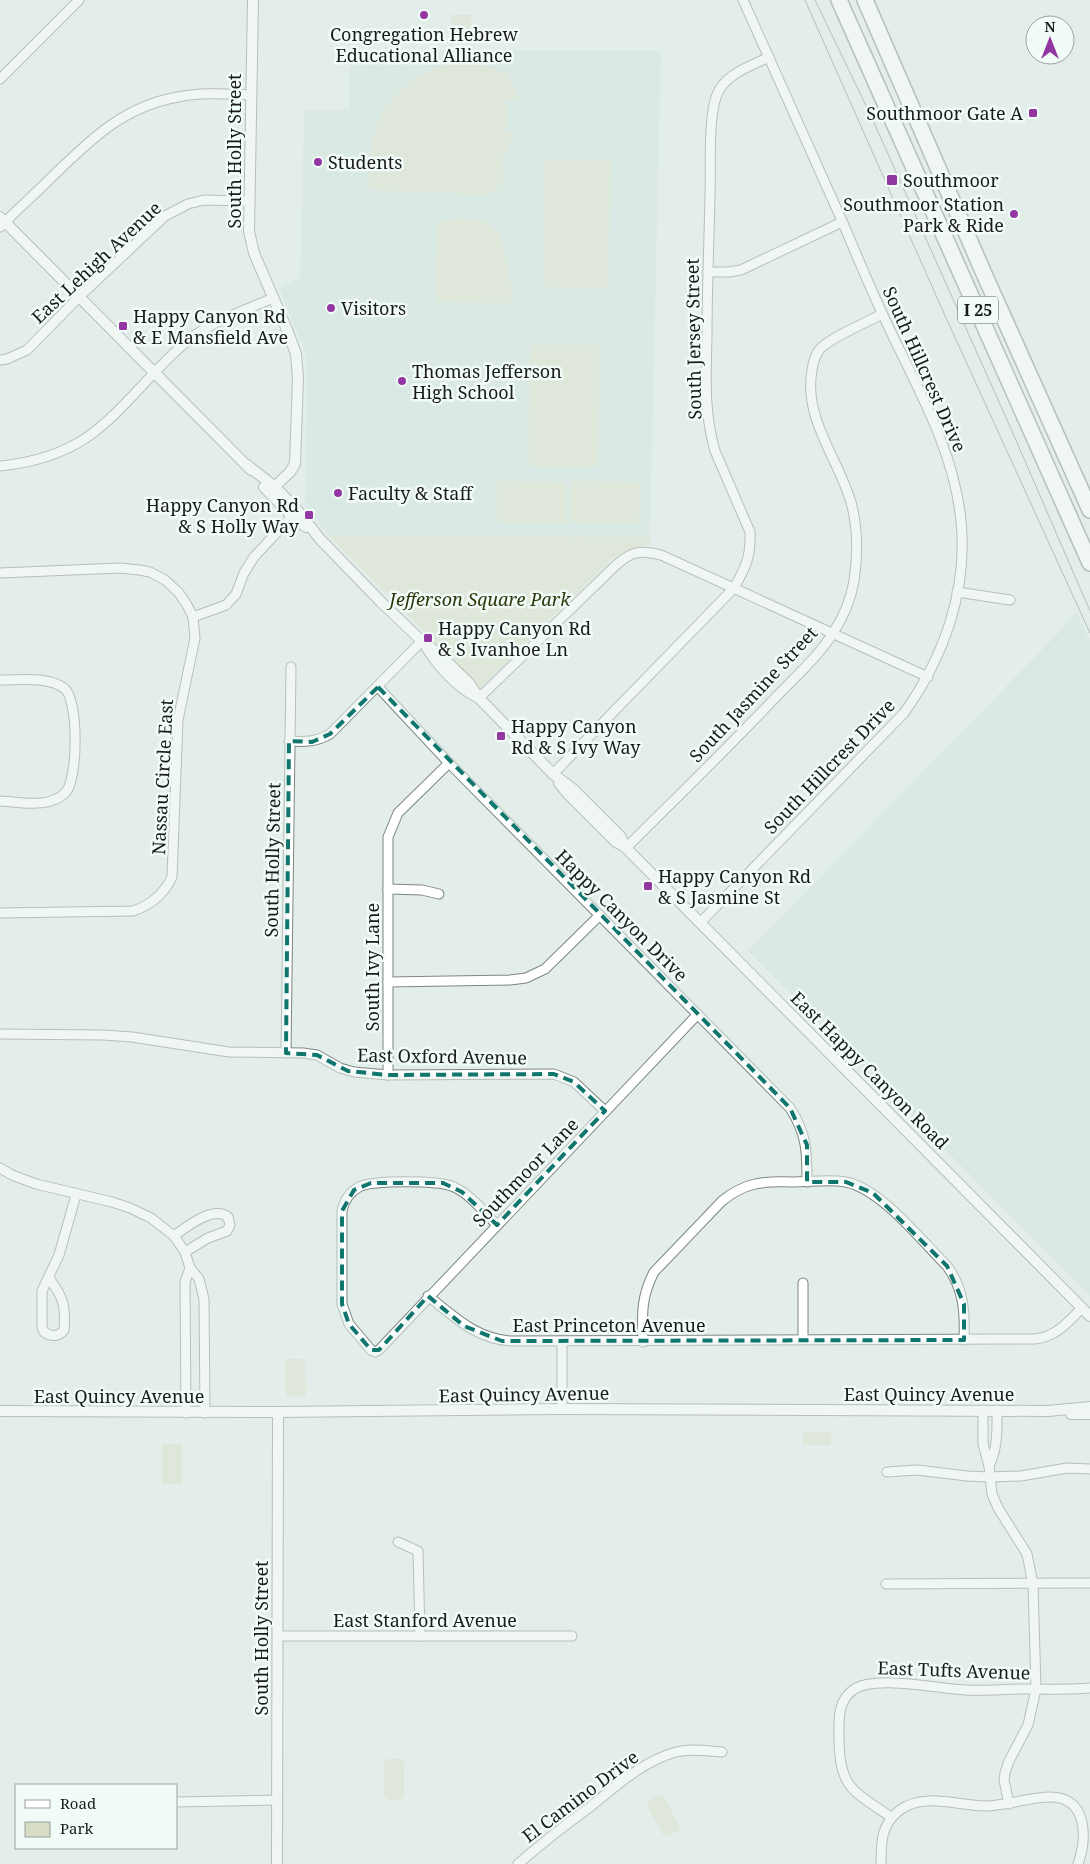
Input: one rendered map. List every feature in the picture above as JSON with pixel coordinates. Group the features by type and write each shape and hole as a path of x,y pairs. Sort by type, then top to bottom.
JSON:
{"highway":[{"path":"832,0 865,58"},
{"name":"I 25","path":"839,0 1090,563"},
{"name":"I 25","path":"866,0 985,276 1090,510"},
{"path":"871,0 890,55"}],"street":[{"path":"0,79 79,0"},
{"name":"South Holly Street","path":"253,0 249,201 251,240 294,348 298,378 296,460 290,472 272,489"},
{"name":"South Hillcrest Drive","path":"701,922 904,713 928,676 952,618 961,563 961,522 950,468 934,424 882,314 743,0"},
{"name":"South Jersey Street","path":"553,774 734,588 748,561 750,532 729,486 711,438 706,394 712,124 716,97 722,86 738,72 769,57"},
{"path":"2,219 96,134 142,107 178,97 222,93 251,95"},
{"name":"East Lehigh Avenue","path":"0,360 27,350 80,296 165,216 188,204 204,200 249,201"},
{"name":"East Happy Canyon Road","path":"2,219 422,641 434,660 466,692 479,698 553,774 567,793 701,922 1090,1316"},
{"path":"708,272 741,270 842,222"},
{"path":"0,466 32,461 48,456 65,450 86,438 185,343 204,329 273,298"},
{"name":"South Jasmine Street","path":"626,848 752,723 814,657 833,633 849,598 853,584 857,553 856,525 852,504 814,413 811,396 811,376 819,350 828,342 882,314"},
{"path":"193,617 226,605 236,594 244,573 254,556 295,513"},
{"path":"479,698 614,567 625,557 640,551 661,555 928,676"},
{"name":"Nassau Circle East","path":"0,573 120,568 140,570 156,575 173,587 187,605 193,617 195,638 178,720 173,866 169,884 155,900 145,907 133,911 0,912"},
{"path":"957,592 1010,600"},
{"path":"290,741 312,742 326,737 422,641"},
{"name":"South Holly Street","path":"286,1053 290,667"},
{"path":"0,680 45,680 66,689 72,701 74,715 74,773 67,791 50,801 0,801"},
{"name":"Happy Canyon Drive","path":"378,687 449,763 790,1108 802,1127 807,1145 807,1182"},
{"name":"South Ivy Lane","path":"388,1075 388,837 398,813 449,763"},
{"name":"South Ivy Lane","path":"388,889 422,890 439,894"},
{"path":"388,982 510,980 526,978 551,965 600,915"},
{"name":"Southmoor Lane","path":"497,1225 458,1189 444,1183 371,1183 354,1190 347,1198 342,1211 342,1304 349,1324 371,1350 375,1352 379,1350 428,1296 497,1225 698,1014"},
{"name":"East Oxford Avenue","path":"0,1034 132,1037 229,1052 303,1053 317,1055 348,1071 388,1075 554,1074 574,1082 605,1111"},
{"path":"0,1168 12,1175 36,1184 130,1208 151,1218 174,1236 185,1252 190,1268 199,1279 204,1299 205,1413"},
{"path":"644,1342 643,1297 647,1284 654,1272 732,1192 748,1185 771,1182 846,1182 867,1190 881,1199 947,1266 954,1276 960,1288 964,1304 964,1340"},
{"path":"49,1278 60,1293 64,1307 64,1330 58,1335 52,1336 44,1332 42,1327 42,1291 66,1234 76,1194"},
{"path":"174,1236 192,1223 205,1217 220,1213 228,1217 230,1225 227,1231 208,1238 185,1252"},
{"path":"186,1413 185,1282 190,1268"},
{"path":"803,1283 803,1339"},
{"name":"East Princeton Avenue","path":"428,1296 464,1326 478,1334 511,1342 1041,1339 1059,1330 1082,1308"},
{"path":"562,1342 562,1408"},
{"name":"East Quincy Avenue","path":"1048,1411 1090,1407"},
{"name":"East Quincy Avenue","path":"0,1411 205,1413 562,1408 997,1410 1090,1414"},
{"path":"983,1410 983,1444 989,1466 992,1494 998,1508 1027,1554 1034,1584 1036,1689 1028,1725 1009,1761 1005,1774 1004,1780 1009,1804"},
{"path":"989,1466 995,1454 997,1444 997,1410"},
{"name":"South Holly Street","path":"277,1864 278,1412"},
{"path":"887,1472 917,1470 989,1477 1021,1476 1067,1468 1090,1469"},
{"path":"398,1542 418,1551 420,1636"},
{"path":"886,1584 1090,1583"},
{"name":"East Stanford Avenue","path":"278,1636 572,1636"},
{"name":"East Tufts Avenue","path":"891,1817 860,1796 843,1776 839,1752 839,1713 843,1700 853,1690 871,1683 910,1684 964,1690 1090,1688"},
{"name":"El Camino Drive","path":"518,1864 618,1784 638,1769 658,1758 678,1751 722,1752"},
{"path":"880,1864 882,1833 891,1817 901,1808 923,1801 983,1806 1009,1804 1047,1797 1060,1799 1072,1806 1082,1820 1084,1841 1078,1864"},
{"path":"178,1802 277,1800"}],"highlighted area":[{"path":"378,687 790,1108 807,1145 807,1182 846,1182 873,1193 947,1266 964,1304 964,1340 502,1341 464,1326 428,1296 379,1350 371,1350 349,1324 342,1304 342,1211 354,1190 371,1183 443,1183 462,1192 497,1225 605,1111 574,1082 554,1074 388,1075 348,1071 317,1055 286,1053 289,741 312,742 330,734"}],"shaded area":[{"path":"350,50 661,51 650,537 329,536 305,509 307,362 305,352 279,288 300,278 304,110 349,110"},
{"path":"1076,611 1090,641 1090,1296 748,951 1062,629"}],"green space":[{"path":"451,15 472,15 470,30 462,39 450,40"},
{"path":"466,63 489,67 505,74 508,73 518,99 506,99 506,133 515,133 502,158 503,183 490,195 369,190 370,161 376,127 383,112 393,98 404,86 433,69"},
{"path":"544,159 610,160 609,288 543,287"},
{"path":"463,218 482,221 492,226 501,237 513,303 441,302 436,299 438,225 447,220"},
{"path":"530,345 599,345 598,466 529,466"},
{"path":"497,481 566,482 566,523 497,522"},
{"path":"570,481 640,482 639,523 570,522"},
{"name":"Jefferson Square Park","path":"329,536 650,537 650,544 625,551 613,558 480,688"},
{"path":"288,1359 303,1359 305,1361 306,1394 303,1397 286,1395 285,1362"},
{"path":"803,1432 831,1432 831,1445 803,1445"},
{"path":"162,1444 182,1444 182,1484 162,1484"},
{"path":"387,1759 401,1759 404,1762 404,1796 400,1800 388,1800 384,1797 384,1763"},
{"path":"659,1795 664,1797 680,1827 679,1830 667,1836 663,1835 647,1806 648,1801"}],"tram line":[{"path":"805,0 942,309 1090,633"},
{"path":"815,0 871,116 1090,611"}],"place":[{"name":"Congregation Hebrew Educational Alliance","path":"424,15"},
{"name":"Southmoor Gate A","path":"1033,113"},
{"name":"Students","path":"318,162"},
{"name":"Southmoor","path":"892,180"},
{"name":"Southmoor Station Park & Ride","path":"1014,214"},
{"name":"Visitors","path":"331,308"},
{"name":"Happy Canyon Rd & E Mansfield Ave","path":"123,326"},
{"name":"Thomas Jefferson High School","path":"402,381"},
{"name":"Faculty & Staff","path":"338,493"},
{"name":"Happy Canyon Rd & S Holly Way","path":"309,515"},
{"name":"Happy Canyon Rd & S Ivanhoe Ln","path":"428,638"},
{"name":"Happy Canyon Rd & S Ivy Way","path":"501,736"},
{"name":"Happy Canyon Rd & S Jasmine St","path":"648,886"}]}
